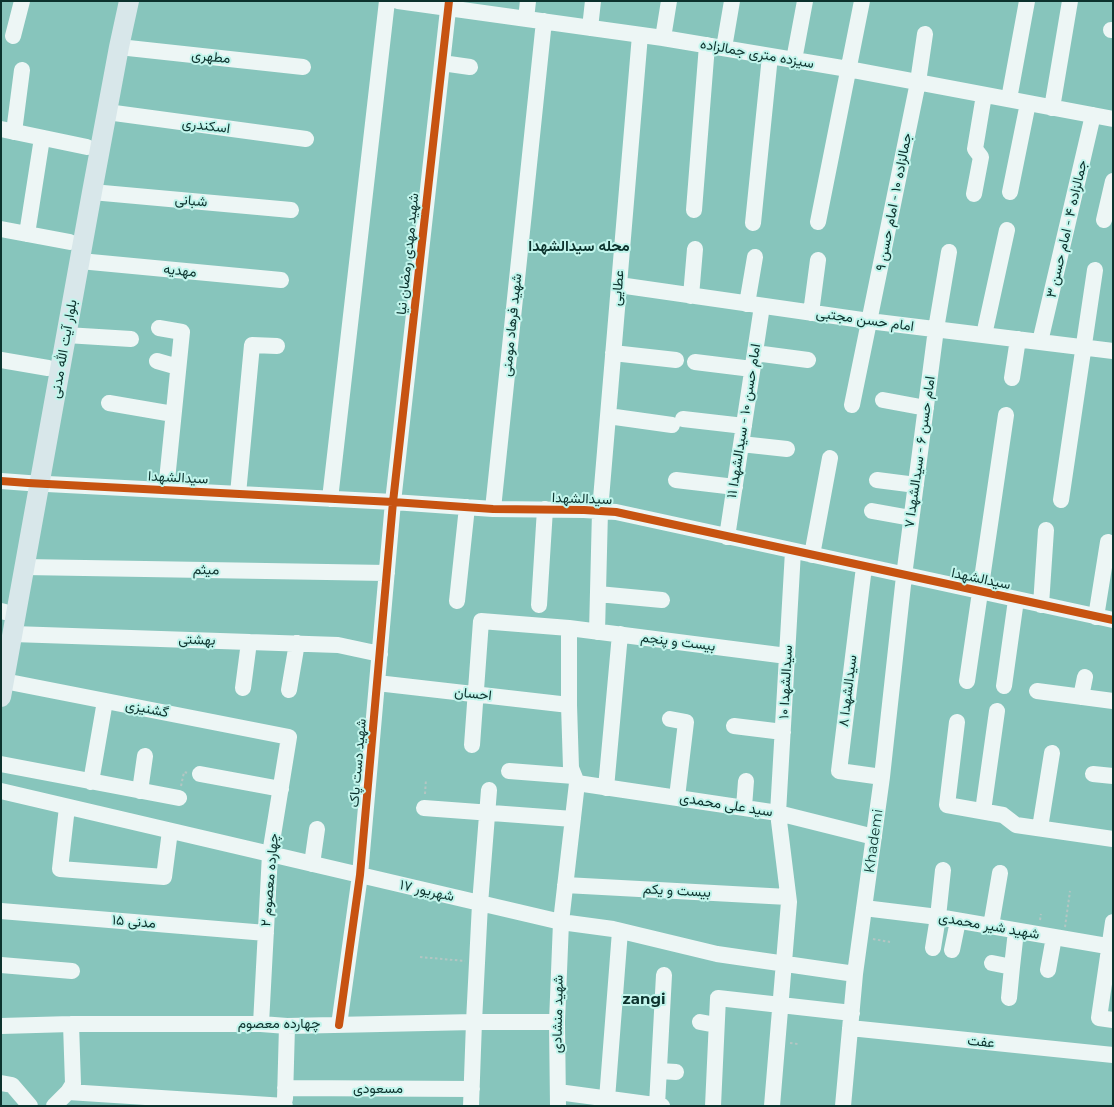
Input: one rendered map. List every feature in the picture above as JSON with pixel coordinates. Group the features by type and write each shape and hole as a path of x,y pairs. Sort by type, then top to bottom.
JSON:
{"main road":[{"name":"بلوار آیت الله مدنی","path":"3,689 7,634 24,566 48,368 87,147 116,1"},
{"name":"بلوار آیت الله مدنی","path":"7,634 3,612 34,483 66,335 129,1"}],"street":[{"path":"14,36 22,1"},
{"path":"330,499 388,1"},
{"name":"سیزده متری جمالزاده","path":"398,1 448,5 526,19 707,45 848,69 1113,119"},
{"path":"526,19 528,1"},
{"path":"590,28 593,1"},
{"path":"663,38 669,1"},
{"path":"724,48 732,1"},
{"path":"794,60 805,1"},
{"path":"818,222 862,1"},
{"path":"1008,99 1027,1"},
{"path":"1052,108 1070,1"},
{"name":"شهید مهدی رمضان نیا","path":"393,502 448,5"},
{"name":"شهید فرهاد مومنی","path":"493,509 544,21"},
{"name":"جمالزاده ۱۰ - امام حسن ۹","path":"852,405 918,82 925,34"},
{"name":"عطایی","path":"597,632 600,511 640,35"},
{"path":"694,210 707,45"},
{"name":"مطهری","path":"119,47 303,67"},
{"path":"753,223 770,56"},
{"path":"442,63 470,68"},
{"path":"22,70 7,130 87,147"},
{"path":"974,194 981,157 975,149 984,95"},
{"path":"1010,192 1028,103"},
{"name":"اسکندری","path":"107,112 306,139"},
{"name":"جمالزاده ۴ - امام حسن ۳","path":"1040,342 1093,115"},
{"path":"27,234 42,138"},
{"path":"1104,220 1113,181"},
{"name":"شبانی","path":"92,192 291,210"},
{"path":"1,229 70,242"},
{"path":"984,335 1007,230"},
{"path":"691,296 695,249"},
{"name":"امام حسن ۶ - سیدالشهدا ۷","path":"904,576 936,329 949,252"},
{"name":"امام حسن ۱۰ - سیدالشهدا ۱۱","path":"727,537 754,361 755,257"},
{"path":"811,313 818,260"},
{"name":"مهدیه","path":"80,261 281,280"},
{"path":"1061,500 1096,270"},
{"name":"امام حسن مجتبی","path":"618,285 869,321 1113,351"},
{"path":"159,328 182,332 166,490"},
{"path":"66,335 131,339"},
{"path":"1012,378 1018,339"},
{"path":"238,494 252,345 277,346"},
{"path":"613,353 676,360"},
{"path":"1,360 48,368"},
{"path":"695,362 808,360"},
{"path":"156,361 178,367"},
{"path":"883,400 926,408"},
{"path":"110,404 173,414"},
{"path":"967,681 1006,415"},
{"path":"608,416 744,426"},
{"path":"741,444 787,450"},
{"path":"812,555 830,458"},
{"path":"676,480 735,487"},
{"path":"877,480 916,485"},
{"name":"سیدالشهدا","path":"1,481 493,509 616,512 1113,620"},
{"name":"شهید دست پاک","path":"339,1024 360,875 393,502"},
{"path":"457,601 467,507"},
{"path":"539,605 545,510"},
{"path":"872,511 911,518"},
{"path":"1041,605 1046,530"},
{"path":"1096,617 1108,542"},
{"name":"سیدالشهدا ۱۰","path":"772,1106 788,897 778,813 793,551"},
{"name":"میثم","path":"24,566 387,573"},
{"name":"سیدالشهدا ۸","path":"864,567 839,771 882,777"},
{"name":"Khademi","path":"843,1106 855,974 882,777 904,576"},
{"path":"598,594 662,600"},
{"path":"1004,686 1016,600"},
{"name":"بیست و پنجم","path":"476,694 481,621 569,628 787,656"},
{"name":"شهید منشادی","path":"558,1099 557,1022 561,922 573,820 575,780 571,768 569,628"},
{"name":"بهشتی","path":"7,634 338,645 380,654"},
{"path":"606,788 620,634"},
{"path":"242,688 249,642"},
{"path":"289,690 297,643"},
{"path":"1082,697 1085,677"},
{"name":"احسان","path":"377,683 569,705"},
{"name":"گشنیزی","path":"3,689 105,701 289,737"},
{"path":"1037,691 1113,701"},
{"path":"472,745 476,694"},
{"path":"91,782 105,701"},
{"path":"983,811 997,711"},
{"path":"670,719 686,722 677,797"},
{"path":"957,722 946,805 1003,815 1016,824 1113,839"},
{"path":"734,726 783,732"},
{"name":"چهارده معصوم ۲","path":"261,1024 270,854 289,737"},
{"path":"1040,828 1052,753"},
{"path":"140,791 145,756"},
{"path":"1,764 179,798"},
{"name":"سید علی محمدی","path":"509,771 575,780 606,788 778,813 874,837"},
{"path":"200,774 281,789"},
{"path":"1093,774 1113,776"},
{"path":"744,807 746,781"},
{"path":"471,1098 480,904 489,790"},
{"name":"۱۷ شهریور","path":"1,791 561,922 613,929 717,954 855,974"},
{"path":"67,807 60,869 164,877 170,831"},
{"path":"424,808 573,820"},
{"path":"312,864 317,829"},
{"path":"933,948 942,870"},
{"path":"991,926 1000,873"},
{"name":"بیست و یکم","path":"565,885 788,897"},
{"name":"شهید شیر محمدی","path":"864,908 938,917 1111,947"},
{"name":"مدنی ۱۵","path":"1,911 266,933"},
{"path":"952,950 958,921"},
{"path":"1113,922 1111,947 1099,1018 1113,1020"},
{"path":"607,1099 620,931"},
{"path":"1009,998 1016,931"},
{"path":"1048,970 1059,938"},
{"path":"992,964 1012,966"},
{"path":"1,965 72,971"},
{"path":"657,1105 664,975"},
{"name":"عفت","path":"716,1025 718,998 780,1004 851,1020 1113,1055"},
{"name":"چهارده معصوم","path":"1,1026 261,1024 287,1026 557,1022"},
{"path":"700,1022 716,1025 713,1106"},
{"path":"54,1106 73,1084 71,1024"},
{"path":"68,1092 285,1106 287,1026"},
{"path":"659,1072 676,1072"},
{"path":"1,1083 12,1085 30,1106"},
{"name":"مسعودی","path":"285,1088 471,1098"},
{"path":"558,1099 607,1099 662,1106"}],"path":[{"path":"179,798 184,772 200,774"},
{"path":"1059,938 1070,891"},
{"path":"860,937 890,942"},
{"path":"420,957 477,962"}],"cycle path":[{"path":"339,1025 360,875 393,502 449,1"},
{"path":"1,481 493,509 616,512 1113,620"}],"district":[{"name":"محله سیدالشهدا","path":"579,247"},
{"name":"zangi","path":"644,1000"}]}
